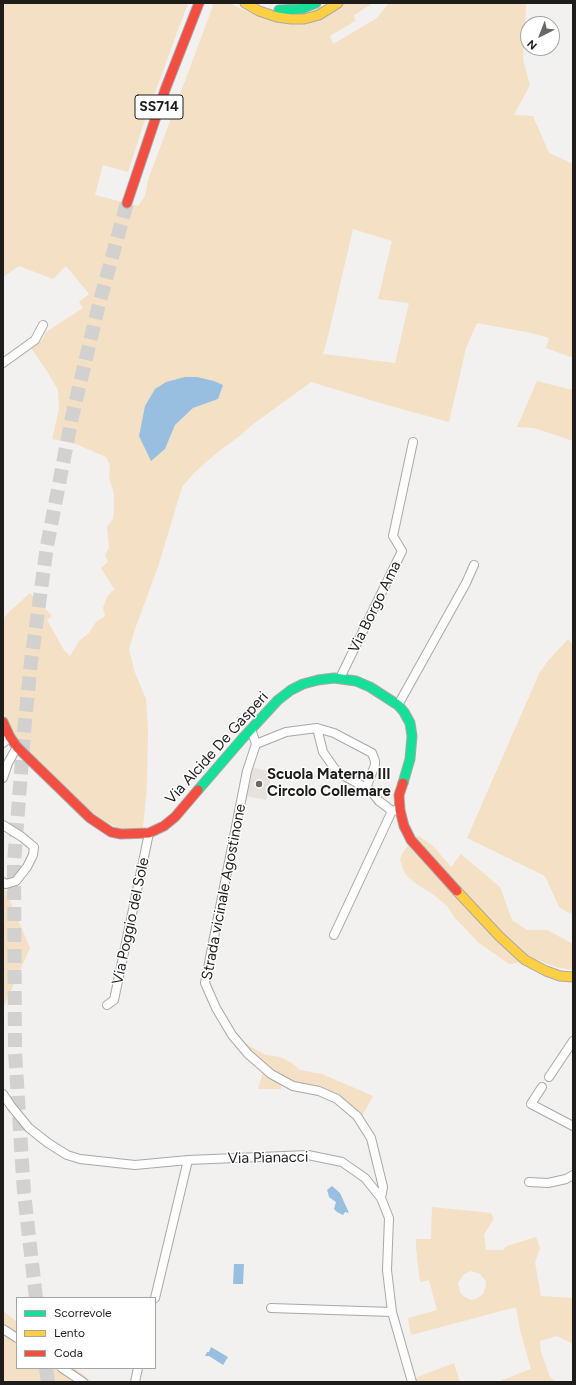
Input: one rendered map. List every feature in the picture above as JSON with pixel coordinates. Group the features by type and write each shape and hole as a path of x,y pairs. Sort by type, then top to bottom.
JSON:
{"main road":[{"path":"196,5 206,3"},
{"path":"246,3 270,9 286,10 301,9 316,3"},
{"path":"246,3 259,11 277,17 291,19 304,19 314,16 327,11 338,3"},
{"name":"SS714","path":"128,204 136,175 178,57 177,44 196,5"},
{"name":"Via Alcide De Gasperi","path":"3,722 6,740 17,747 77,806 103,828 111,832 121,834 150,833 164,826 175,817 251,729 278,700 291,690 303,684 318,680 340,678 356,681 370,687 398,705 410,722 412,736 410,759 396,810 412,840 500,936 525,960 546,971 560,976 573,978"}],"street":[{"path":"3,363 35,340 43,325"},
{"name":"Via Borgo Ama","path":"340,678 402,551 393,536 413,442"},
{"path":"398,705 466,583 474,565"},
{"path":"251,729 256,744 286,732 317,728 334,733 372,753 375,765 366,788"},
{"path":"317,728 323,752 337,772 370,790 379,800 396,810"},
{"name":"Strada vicinale Agostinone","path":"256,744 247,771 205,983 216,1008 232,1035 248,1054 271,1074 293,1086 319,1091 337,1099 357,1116 371,1138 383,1187 381,1198"},
{"path":"3,778 8,763 17,747"},
{"name":"Via Alcide De Gasperi","path":"334,935 396,810"},
{"path":"3,825 22,837 34,847 33,854 27,867 16,881 6,884 3,882"},
{"name":"Via Poggio del Sole","path":"107,1005 114,1000 150,833"},
{"path":"548,1077 573,1041"},
{"path":"542,1087 531,1104 573,1126"},
{"name":"Via Pianacci","path":"3,1094 29,1128 48,1143 67,1155 80,1159 135,1165 188,1160 308,1155 342,1162 365,1178 381,1198 389,1218 387,1270 392,1312 412,1382"},
{"path":"155,1297 188,1160"},
{"path":"529,1182 548,1182 566,1179 573,1176"},
{"path":"272,1308 392,1312"},
{"path":"3,1329 16,1337"},
{"path":"64,1369 83,1382"},
{"path":"135,1382 138,1369"}],"shaded area":[{"path":"3,3 188,3 145,120 128,172 103,165 95,195 138,206 145,196 148,180 214,3 229,3 257,16 341,3 373,3 354,15 355,21 330,36 333,44 377,18 389,3 523,3 526,5 525,16 520,16 520,56 523,56 530,85 514,115 533,116 549,153 573,164 573,358 546,348 549,338 531,333 477,323 466,348 449,422 311,382 252,425 194,473 182,487 158,567 129,649 134,670 146,699 148,728 147,786 143,828 133,830 119,828 102,820 89,810 22,744 10,728 3,711 3,619 9,612 30,593 52,616 47,620 64,650 70,656 80,640 89,633 96,622 105,616 103,608 107,597 114,589 101,568 108,562 105,555 109,548 107,527 113,519 114,509 114,494 109,478 110,465 106,457 76,444 52,439 59,409 58,390 31,348 42,340 46,332 83,308 79,302 89,294 66,266 53,279 19,266 3,277","holes":["353,229 392,241 378,299 409,303 395,363 323,354","197,377 218,399 193,408 175,425 165,449 151,460"]},
{"path":"537,381 573,390 573,441 534,428 517,427"},
{"path":"568,639 573,645 573,906 571,914 559,907 545,876 467,838 539,674 547,662"},
{"name":"Scuola Materna III Circolo Collemare","path":"251,767 272,772 266,800 246,796"},
{"path":"419,836 433,846 451,867 461,854 500,887 512,920 527,930 547,930 573,944 573,970 556,967 538,960 509,964 479,943 455,918 448,907 406,875 400,859 403,852 414,838"},
{"path":"3,887 30,948 3,1008"},
{"path":"209,981 216,998 237,1037 266,1055 280,1057 292,1063 300,1070 322,1074 373,1096 362,1116 341,1098 291,1080 282,1075 281,1089 258,1089 263,1071 214,1009"},
{"path":"432,1207 491,1213 494,1219 484,1234 486,1250 503,1250 507,1246 536,1237 540,1248 535,1262 541,1296 573,1298 573,1344 557,1336 540,1341 541,1352 550,1377 556,1382 497,1382 531,1369 520,1330 516,1307 411,1335 408,1318 437,1310 429,1280 420,1282 416,1247 416,1239 431,1239","holes":["471,1271 480,1274 486,1281 483,1294 476,1299 471,1300 463,1296 460,1292 458,1283 463,1275"]},
{"path":"3,1311 16,1321 16,1369 76,1369 92,1382 3,1382"},
{"path":"454,1363 460,1382 417,1382 415,1378"}],"water":[{"path":"185,377 197,377 223,385 218,399 193,408 175,425 165,449 151,461 139,436 145,406 155,389 166,382"},
{"path":"332,1186 340,1193 349,1213 345,1212 343,1215 334,1209 336,1202 329,1197 327,1190"},
{"path":"234,1264 244,1264 243,1284 233,1284"},
{"path":"211,1347 228,1357 223,1365 209,1356 205,1356"}],"tunnel":[{"path":"36,1297 24,1193 15,1051 14,863 25,721 31,662 47,546 72,417 98,308 127,203"},
{"path":"46,1369 48,1382"}],"traffic: fast":[{"path":"279,10 301,9 316,3"},
{"path":"198,790 278,700 291,690 303,684 334,678 356,681 370,687 398,705 404,712 410,723 412,736 410,759 403,783"}],"traffic: slow":[{"path":"245,3 259,11 277,17 291,19 304,19 319,15 338,3"},
{"path":"457,891 499,936 525,960 546,971 560,976 573,977"}],"traffic: jam":[{"path":"127,203 165,90 199,3"},
{"path":"3,722 10,737 17,747 90,818 111,832 121,834 149,833 164,826 175,817 198,790"},
{"path":"403,783 399,795 400,810 404,826 411,840 457,891"}],"place":[{"name":"Scuola Materna III Circolo Collemare","path":"259,784"}]}
